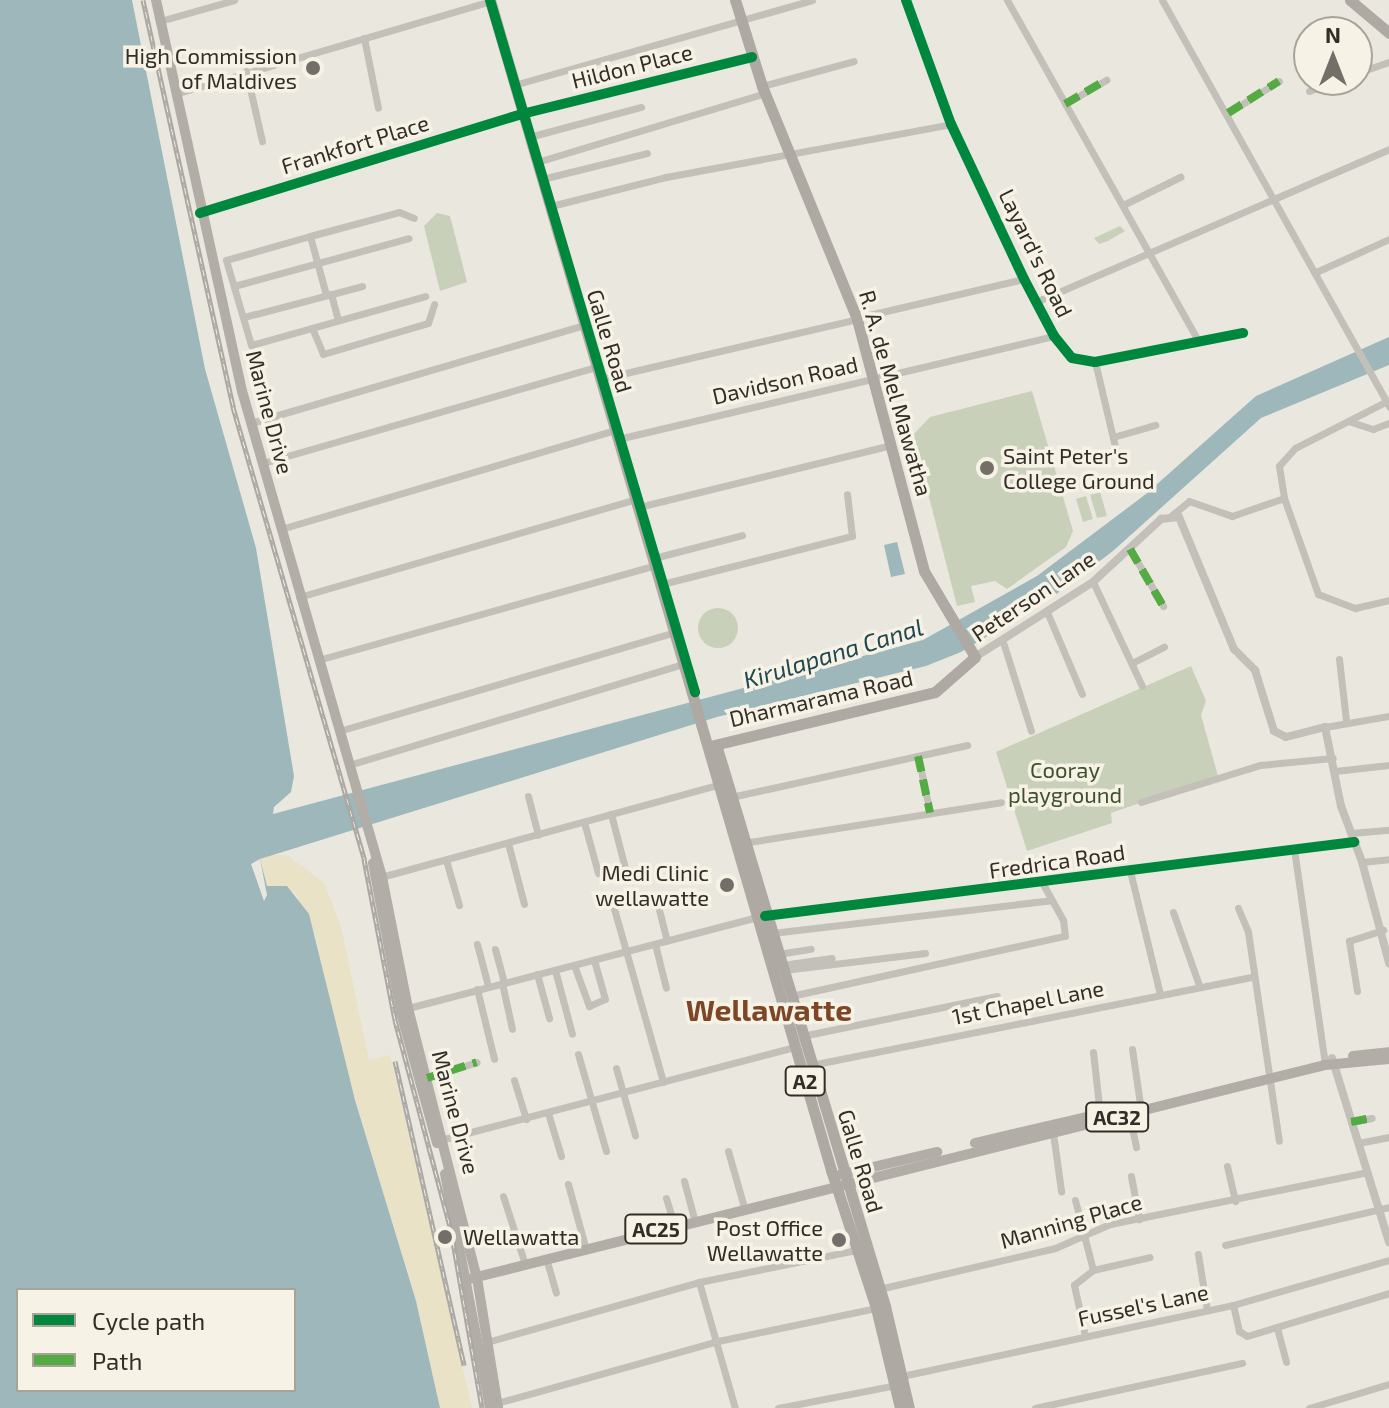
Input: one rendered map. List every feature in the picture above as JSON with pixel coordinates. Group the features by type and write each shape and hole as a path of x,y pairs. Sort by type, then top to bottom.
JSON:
{"highway":[{"name":"R. A. de Mel Mawatha","path":"735,0 764,90 857,319 894,444 924,571 972,652"},
{"path":"1350,0 1389,33"},
{"path":"1361,0 1389,24"},
{"name":"Galle Road","path":"490,1 707,733 718,785 748,871 795,1047 879,1289 899,1380 900,1408"},
{"name":"Dharmarama Road","path":"710,746 935,692 972,652"},
{"name":"Galle Road","path":"710,746 718,751 748,871"},
{"name":"Galle Road","path":"761,916 772,933 791,996 856,1250 909,1408"}],"main road":[{"name":"Marine Drive","path":"156,0 200,213 251,423 299,597 339,731 352,764 408,1008 444,1139 487,1342 495,1406"},
{"name":"Marine Drive","path":"379,877 401,1013 473,1278 495,1406"},
{"name":"AC32","path":"840,1179 1100,1114 1140,1108 1328,1062 1389,1052"},
{"name":"AC32","path":"1328,1062 1389,1059"},
{"name":"AC32","path":"840,1179 1053,1133 1129,1114 1140,1108"},
{"name":"AC25","path":"473,1278 524,1261 744,1207 840,1179"}],"street":[{"path":"160,21 234,0"},
{"path":"514,85 812,0"},
{"name":"Layard's Road","path":"906,0 951,124 1024,279 1054,336 1072,358 1095,362"},
{"path":"1007,0 1198,341"},
{"path":"1162,0 1228,113 1386,401 1283,457 1284,498 1318,594 1355,608 1389,600"},
{"path":"175,94 490,1"},
{"path":"364,38 378,108"},
{"name":"Hildon Place","path":"522,114 752,57"},
{"path":"537,162 854,61"},
{"path":"246,71 262,141"},
{"path":"1065,104 1106,80"},
{"path":"1228,113 1279,81"},
{"path":"529,137 641,107"},
{"name":"Frankfort Place","path":"200,213 522,114"},
{"path":"551,206 789,152 951,124"},
{"path":"1038,301 1389,149"},
{"path":"542,179 647,153"},
{"path":"1123,205 1180,177"},
{"path":"414,218 399,212 226,260 251,345 425,296"},
{"path":"310,236 338,320"},
{"path":"234,286 409,238"},
{"path":"1316,272 1389,239"},
{"path":"263,463 598,373 857,319 1024,279"},
{"path":"244,317 328,292 362,286"},
{"path":"312,328 323,354 428,323 434,304"},
{"path":"251,423 584,325"},
{"path":"1116,451 1095,362 1243,333"},
{"name":"Davidson Road","path":"281,529 617,434 1054,336"},
{"path":"1348,421 1373,429 1389,423"},
{"path":"1113,437 1155,425"},
{"path":"299,597 638,503 894,444"},
{"path":"662,584 852,536 847,494"},
{"path":"1284,498 1232,516 1189,501 1172,515 1187,528 1234,649 1255,670 1274,731 1286,737 1346,720 1389,716"},
{"name":"Peterson Lane","path":"972,652 1003,642 1093,582 1161,519 1172,515"},
{"path":"318,660 742,535"},
{"path":"1130,549 1163,606"},
{"path":"1093,582 1142,686"},
{"path":"1047,612 1082,694"},
{"path":"339,731 676,632"},
{"path":"1003,642 1031,731"},
{"path":"1132,663 1164,647"},
{"path":"1339,659 1346,720"},
{"path":"352,764 686,663"},
{"path":"1325,727 1352,837 1383,930 1389,963"},
{"path":"731,797 967,745"},
{"path":"918,756 930,813"},
{"path":"1141,802 1260,765 1333,758"},
{"path":"1335,771 1389,765"},
{"path":"379,877 718,785"},
{"path":"528,796 538,835"},
{"path":"743,843 1001,802"},
{"path":"611,814 625,868"},
{"path":"584,822 598,873"},
{"name":"Fredrica Road","path":"408,1008 761,916 1043,884 1294,849 1389,830"},
{"path":"508,843 524,904"},
{"path":"1294,849 1328,1062 1367,1172 1385,1208 1389,1242"},
{"path":"1362,862 1389,859"},
{"path":"446,860 459,905"},
{"name":"Fredrica Road","path":"1130,871 1160,994"},
{"path":"791,996 1065,936 1063,920 1043,884"},
{"path":"656,898 667,941"},
{"path":"772,933 1051,900"},
{"path":"613,905 663,1082"},
{"path":"1238,908 1248,932 1251,977 1271,1076 1279,1141"},
{"path":"1173,912 1199,985"},
{"path":"1357,991 1349,941 1383,930"},
{"path":"477,944 488,986"},
{"path":"655,944 666,988"},
{"path":"495,949 512,1029"},
{"path":"781,963 811,949"},
{"path":"781,963 925,953"},
{"path":"781,963 832,958"},
{"path":"574,965 589,1006 605,999 594,960"},
{"path":"555,970 572,1034"},
{"path":"537,974 549,1018"},
{"name":"1st Chapel Lane","path":"811,1065 1251,977"},
{"path":"477,989 494,1059"},
{"path":"802,1036 997,996"},
{"path":"444,1139 795,1047"},
{"path":"1132,1049 1140,1108"},
{"path":"1093,1052 1100,1114"},
{"path":"578,1054 606,1151"},
{"path":"427,1078 477,1062"},
{"path":"616,1068 635,1135"},
{"path":"514,1080 526,1119"},
{"path":"548,1113 561,1156"},
{"path":"1129,1114 1136,1147"},
{"path":"1351,1122 1372,1118"},
{"path":"1053,1133 1061,1191"},
{"path":"1358,1143 1389,1137"},
{"path":"728,1151 744,1207"},
{"path":"1227,1166 1235,1201"},
{"name":"Manning Place","path":"879,1289 1083,1239 1110,1224 1367,1172"},
{"path":"1131,1176 1139,1219"},
{"path":"684,1181 694,1219"},
{"path":"568,1184 585,1246"},
{"path":"503,1196 524,1261"},
{"path":"666,1198 674,1224"},
{"path":"1075,1200 1093,1270"},
{"path":"1225,1245 1385,1208"},
{"path":"487,1342 699,1282 856,1250"},
{"path":"1198,1254 1207,1310"},
{"path":"545,1256 556,1293"},
{"path":"1085,1336 1074,1285 1093,1270 1150,1257"},
{"name":"Fussel's Lane","path":"778,1408 1085,1336 1233,1305 1389,1260"},
{"path":"699,1282 735,1408"},
{"path":"1233,1305 1242,1336 1389,1293"},
{"path":"495,1406 718,1341 876,1308"},
{"path":"1277,1328 1286,1362"},
{"path":"1035,1408 1242,1363"},
{"path":"1309,1408 1389,1384"}],"green space":[{"path":"437,213 450,216 467,282 440,291 424,226"},
{"path":"1120,226 1125,231 1108,241 1099,244 1094,238"},
{"name":"Saint Peter's College Ground","path":"1032,391 1073,531 1066,547 1007,589 995,581 971,586 975,602 957,606 913,435 930,417"},
{"path":"1100,492 1107,516 1097,518 1090,495"},
{"path":"1086,496 1093,519 1083,522 1076,499"},
{"path":"718,608 732,614 738,628 732,642 718,648 704,642 698,628 704,614"},
{"name":"Cooray playground","path":"1191,666 1206,701 1201,715 1218,776 1111,813 1112,823 1027,851 996,752"}],"sand":[{"path":"287,855 324,883 341,926 369,1060 390,1055 472,1408 440,1408 416,1301 342,1055 315,934 295,892 267,886 260,859"}],"water":[{"path":"0,0 132,0 205,369 256,548 294,776 291,792 274,807 273,814 923,640 1037,576 1146,494 1256,396 1389,337 1389,365 1261,418 1113,551 1055,595 961,652 926,666 717,717 260,859 267,886 287,886 309,914 355,1100 416,1301 440,1408 0,1408"},
{"path":"897,542 905,574 891,577 884,545"}],"pier":[{"path":"260,859 267,895 264,901 251,864"}],"railway":[{"path":"143,0 233,407 364,859 395,1020 451,1230 482,1408"},
{"path":"395,1061 464,1365"}],"marked path":[{"path":"1065,104 1106,80"},
{"path":"1228,113 1279,81"},
{"path":"1130,549 1163,606"},
{"path":"918,756 930,813"},
{"path":"427,1078 477,1062"},
{"path":"1351,1122 1372,1118"}],"cycle path":[{"path":"490,0 695,692"},
{"path":"906,0 951,124 1024,279 1054,336 1072,358 1095,362 1243,333"},
{"path":"200,213 522,114 752,57"},
{"path":"765,916 1354,842"}],"place":[{"name":"High Commission of Maldives","path":"313,68"},
{"name":"Saint Peter's College Ground","path":"987,468"},
{"name":"Medi Clinic wellawatte","path":"727,885"},
{"name":"Wellawatta","path":"445,1237"},
{"name":"Post Office Wellawatte","path":"839,1240"}],"district":[{"name":"Wellawatte","path":"769,1009"}],"water label":[{"name":"Kirulapana Canal","path":"833,653"}]}
